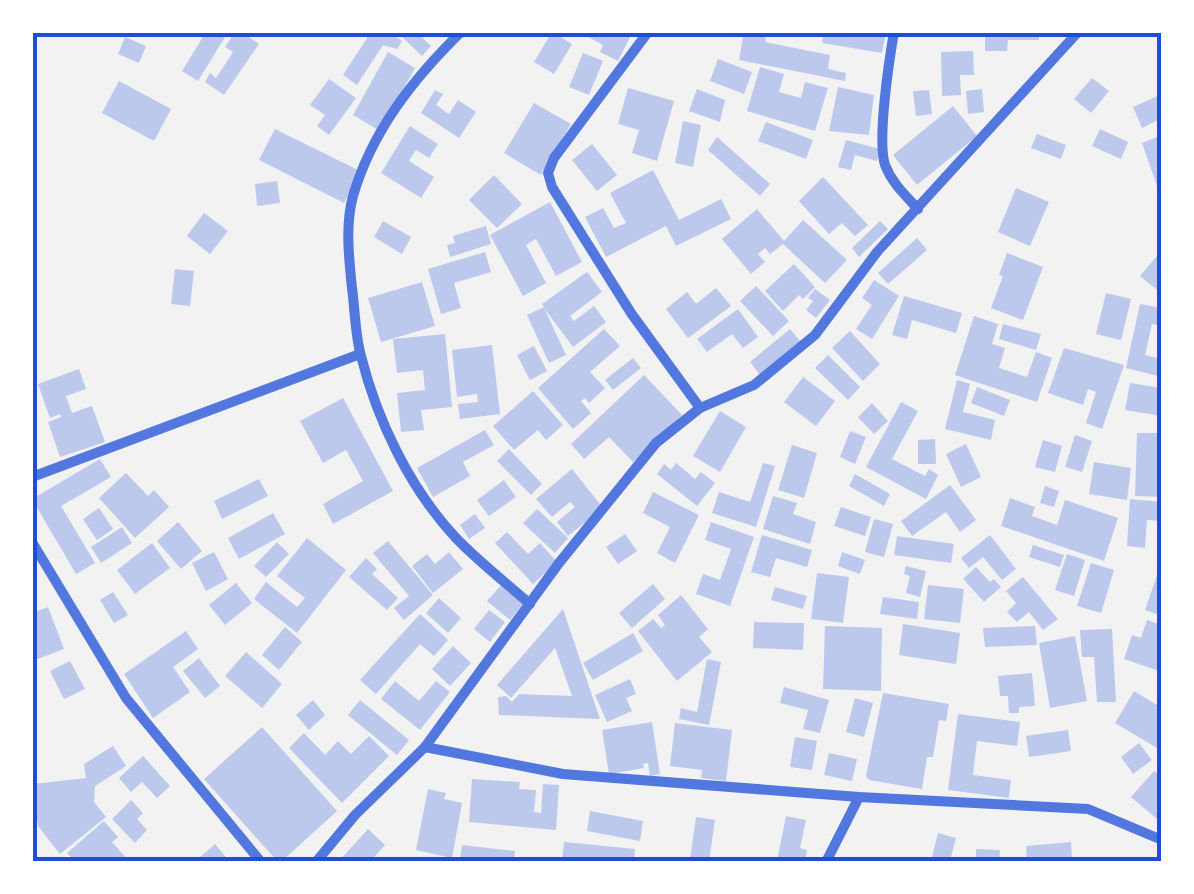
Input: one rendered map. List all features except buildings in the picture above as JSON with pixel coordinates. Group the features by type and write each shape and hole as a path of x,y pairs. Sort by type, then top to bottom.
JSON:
{"street":[{"path":"461,32 400,99 372,148 352,200 348,252 360,354 380,415 424,497 455,538 530,604"},
{"path":"648,32 554,158 548,172 552,187 630,312 700,408"},
{"path":"894,32 882,138 884,162 895,184 918,209"},
{"path":"316,862 355,815 425,747 656,443 700,408 754,385 816,335 877,252 1078,32"},
{"path":"32,478 360,354"},
{"path":"32,542 126,698 260,862"},
{"path":"425,747 563,774 859,797 1088,809 1162,840"},
{"path":"826,862 859,797"}]}
